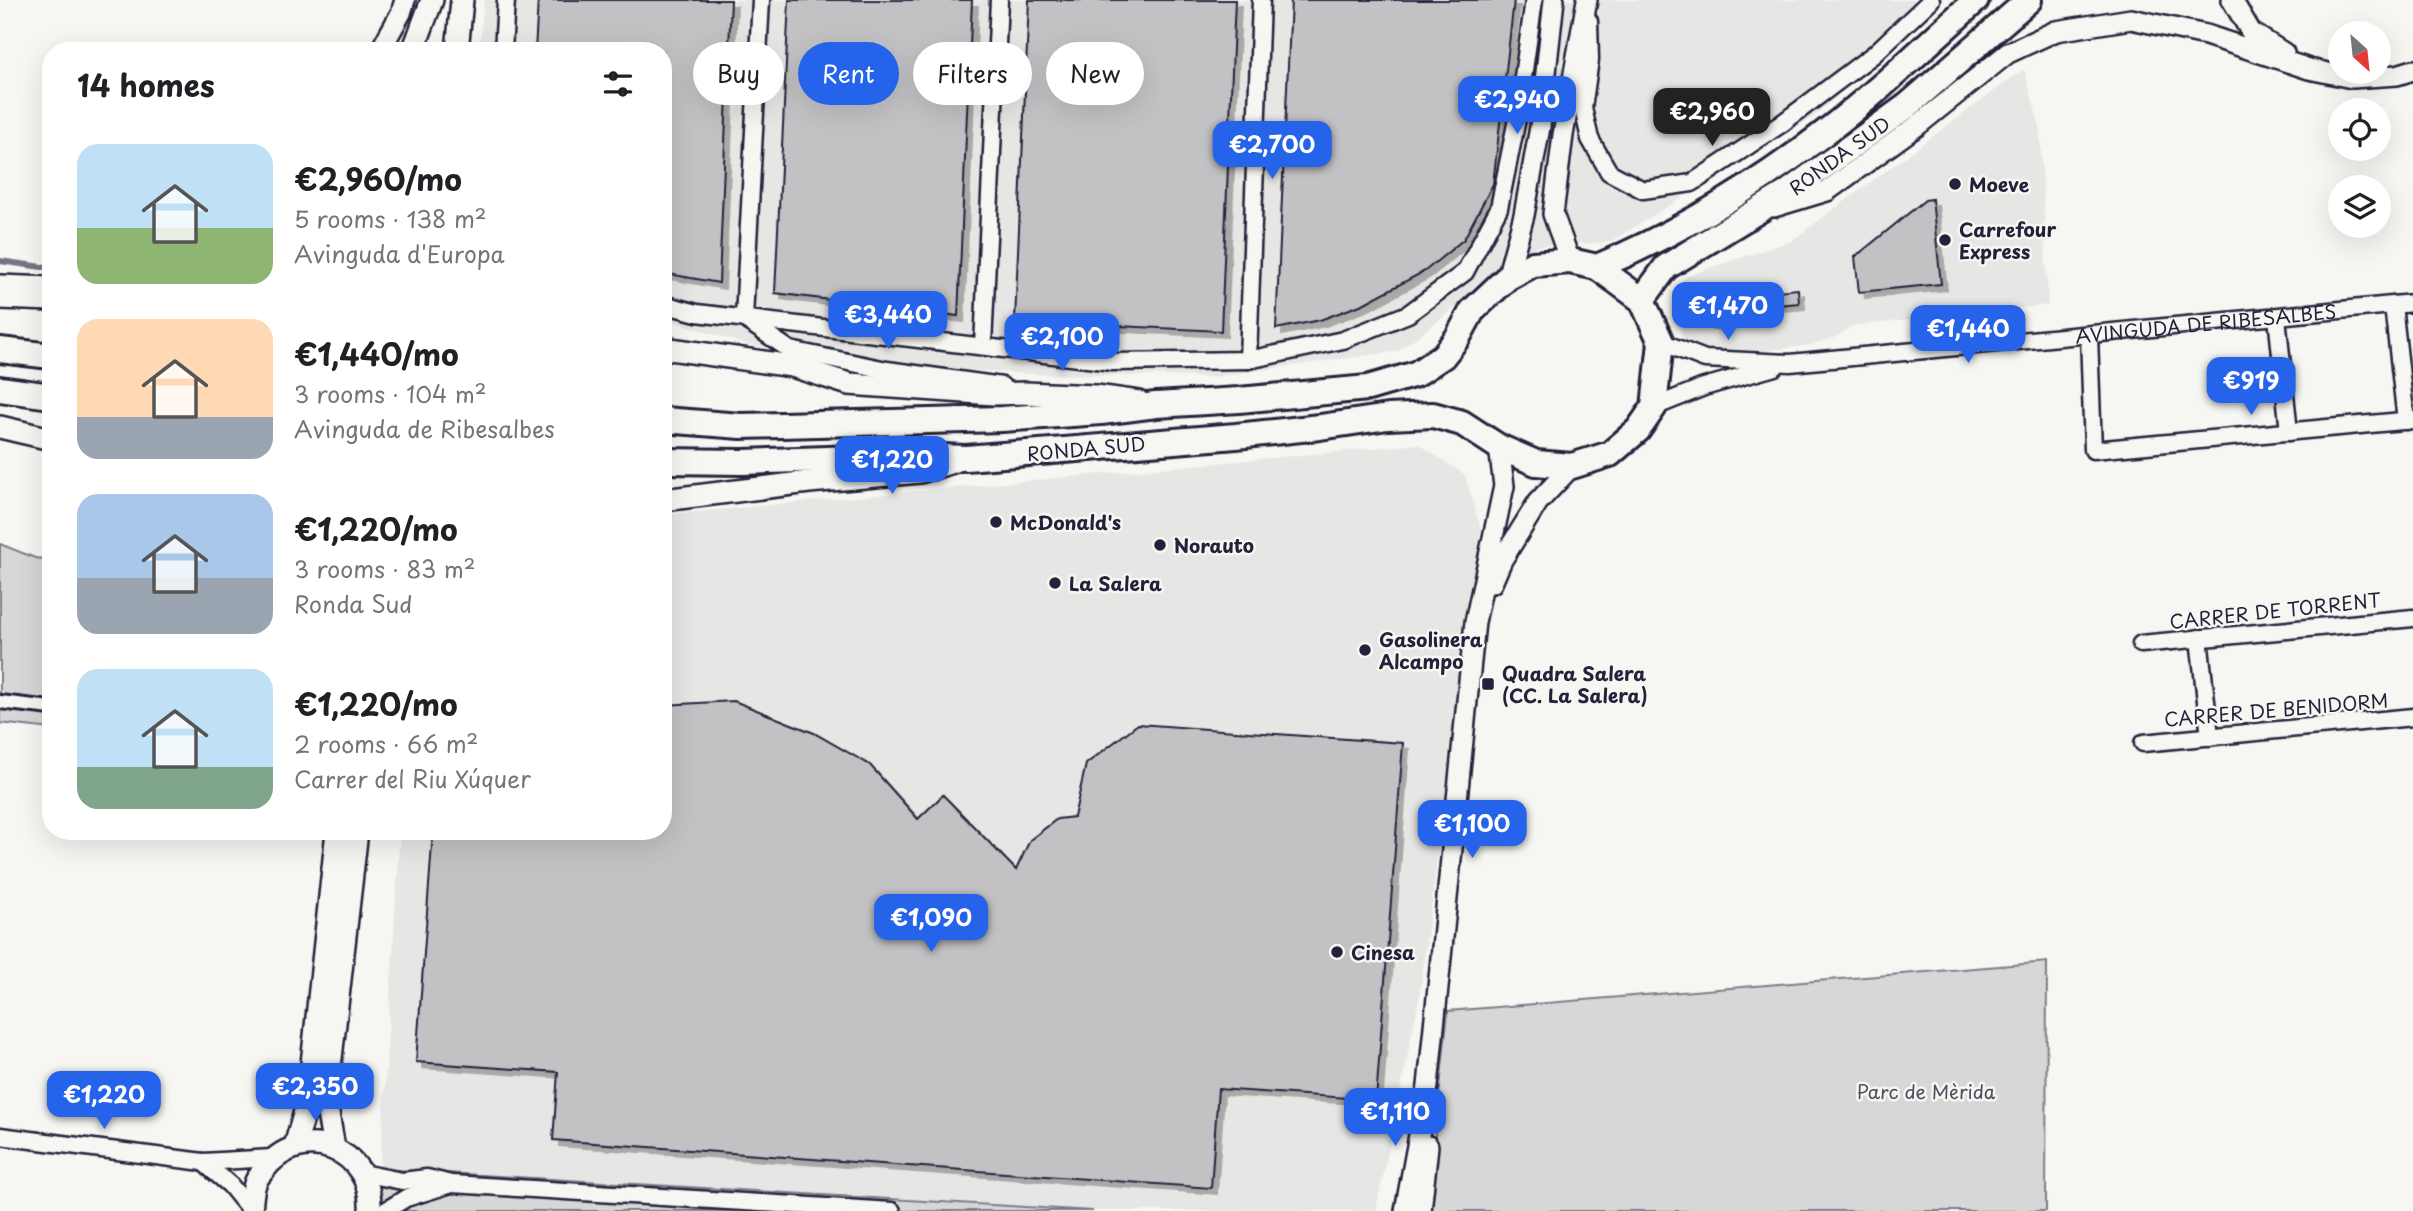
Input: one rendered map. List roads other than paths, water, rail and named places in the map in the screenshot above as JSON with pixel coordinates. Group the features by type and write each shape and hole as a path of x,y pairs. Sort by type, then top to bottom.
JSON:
{"main road":[{"path":"416,42 432,0"},
{"path":"458,42 462,0"},
{"name":"RONDA SUD","path":"1597,267 1679,229 1762,178 1824,134 1976,0"},
{"name":"RONDA SUD","path":"1642,300 1666,267 1757,212 1906,106 2029,0"},
{"path":"1507,278 1533,264 1570,261 1597,267 1642,300 1661,342 1654,407 1639,430 1610,454 1572,466"},
{"name":"RONDA SUD","path":"672,421 741,426 1002,419 1368,388 1416,374 1443,356 1458,337 1472,311 1507,278"},
{"path":"0,298 42,300"},
{"path":"0,350 42,355"},
{"path":"672,350 792,366 849,384 994,394 1096,396 1156,405"},
{"path":"0,389 42,395"},
{"name":"RONDA SUD","path":"672,461 743,462 915,456 966,458 1236,436 1388,417 1433,415 1462,423 1499,447 1536,463 1572,466"},
{"path":"0,427 42,437"},
{"path":"672,499 920,472 966,458"},
{"path":"295,1146 308,1101 336,840"},
{"path":"334,1149 326,1102 357,840"},
{"path":"251,1211 255,1182 272,1158 295,1146 314,1144 334,1149 346,1156 362,1173 371,1196 370,1211"}],"street":[{"path":"385,42 405,0"},
{"path":"504,42 506,0"},
{"path":"744,318 761,0"},
{"path":"983,346 999,0"},
{"path":"1248,360 1261,0"},
{"path":"672,306 697,313 1113,362 1248,360 1343,340 1408,314 1465,272 1499,208 1517,119 1534,0"},
{"path":"1507,278 1524,215 1540,127 1554,0"},
{"path":"1588,0 1590,60 1583,108 1590,139 1609,172 1643,190 1692,183 1782,124 1874,54 1931,0"},
{"path":"1570,261 1553,214 1563,135 1588,0"},
{"path":"2232,0 2251,32 2309,69"},
{"path":"1757,212 1827,191 1918,125 2008,53 2056,31 2131,19 2206,35 2309,69 2352,78 2397,75 2413,70"},
{"path":"0,285 42,287"},
{"name":"AVINGUDA DE RIBESALBES","path":"1661,342 1704,359 1790,363 2413,303"},
{"path":"2089,335 2093,450 2409,421 2393,305"},
{"path":"2277,317 2289,432"},
{"path":"744,318 790,350 887,370 994,384 1025,393"},
{"name":"AVINGUDA DE RIBESALBES","path":"1654,407 1704,387 1790,363"},
{"path":"1405,1211 1428,1093 1475,622 1504,486 1499,447"},
{"path":"1475,622 1502,559 1538,502 1572,466"},
{"name":"CARRER DE TORRENT","path":"2141,644 2413,618"},
{"path":"2199,638 2210,737"},
{"path":"0,702 42,707"},
{"name":"CARRER DE BENIDORM","path":"2143,743 2413,717"},
{"path":"1421,1211 1428,1146 1428,1093"},
{"path":"0,1136 203,1162 272,1158"},
{"path":"203,1162 230,1185 251,1211"},
{"path":"362,1173 402,1181 428,1178 451,1184 680,1205 892,1211"},
{"path":"385,1211 406,1198 451,1184"}],"waterway":[{"path":"0,261 42,267"}],"place":[{"name":"Moeve","path":"1955,184"},
{"name":"Carrefour Express","path":"1945,240"},
{"name":"McDonald's","path":"996,522"},
{"name":"Norauto","path":"1160,545"},
{"name":"La Salera","path":"1055,583"},
{"name":"Gasolinera Alcampo","path":"1365,650"},
{"name":"Quadra Salera (CC. La Salera)","path":"1488,684"},
{"name":"Cinesa","path":"1337,952"}],"park label":[{"name":"Parc de Mèrida","path":"1926,1091"}]}
